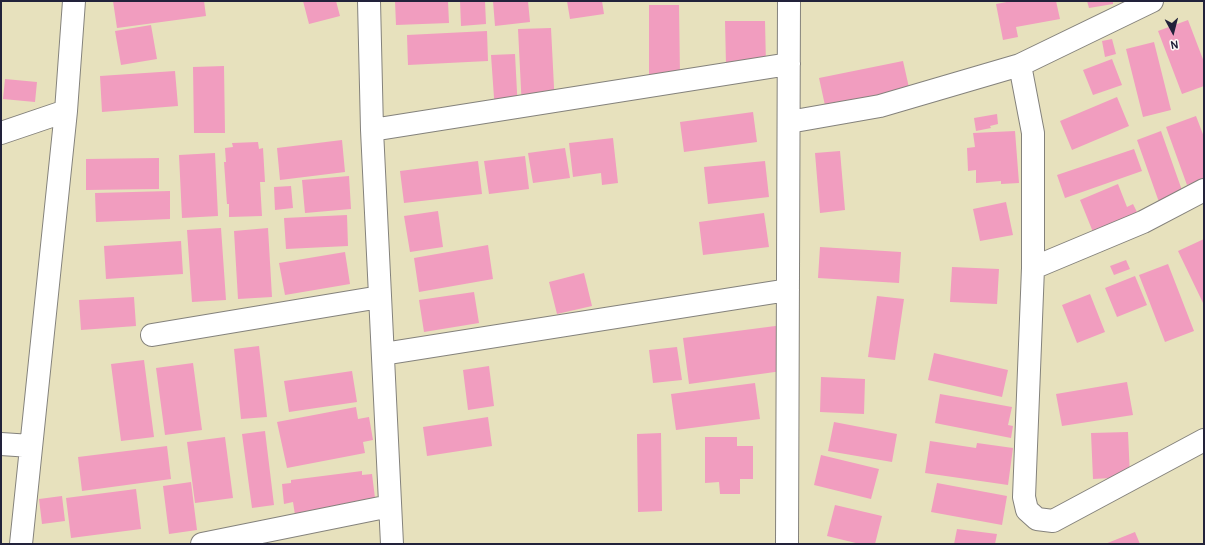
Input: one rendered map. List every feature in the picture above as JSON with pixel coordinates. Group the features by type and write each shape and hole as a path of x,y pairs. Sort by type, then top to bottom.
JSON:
{"street":[{"path":"21,544 66,111 74,1"},
{"path":"369,1 372,130 392,544"},
{"path":"787,544 789,1"},
{"path":"789,122 880,106 1020,65 1152,1"},
{"path":"372,130 789,64"},
{"path":"1020,65 1033,133 1033,268 1024,497 1027,510 1037,519 1053,521 1204,440"},
{"path":"1,133 66,111"},
{"path":"1033,268 1144,222 1204,190"},
{"path":"383,354 788,290"},
{"path":"152,335 380,297"},
{"path":"1,444 31,446"},
{"path":"202,544 390,506"}],"building":[{"path":"113,1 204,1 206,16 117,28"},
{"path":"303,1 336,1 340,16 309,24"},
{"path":"395,1 448,1 449,23 396,25"},
{"path":"460,1 485,1 486,24 461,26"},
{"path":"493,1 528,1 530,22 495,26"},
{"path":"567,1 602,1 604,14 570,19"},
{"path":"1012,1 1056,1 1060,19 1016,27 1018,37 1003,40 996,4"},
{"path":"1087,1 1113,1 1113,4 1089,8"},
{"path":"649,5 679,5 680,76 649,76"},
{"path":"1188,20 1204,62 1204,86 1182,94 1158,31"},
{"path":"725,21 765,21 766,65 726,65"},
{"path":"151,25 157,59 121,65 115,31"},
{"path":"551,28 555,107 522,109 518,29"},
{"path":"487,31 488,61 408,65 407,35"},
{"path":"1112,39 1116,54 1105,57 1102,41"},
{"path":"1154,42 1171,110 1143,117 1126,49"},
{"path":"515,54 518,111 495,112 491,55"},
{"path":"1112,59 1122,85 1093,95 1083,70"},
{"path":"903,61 910,92 826,110 819,78"},
{"path":"224,66 225,133 194,133 193,67"},
{"path":"175,71 178,106 102,112 100,76"},
{"path":"5,79 37,82 35,102 3,99"},
{"path":"1117,97 1129,126 1072,150 1060,121"},
{"path":"753,112 757,142 684,152 680,122"},
{"path":"997,114 998,124 990,126 991,128 976,131 974,118"},
{"path":"1196,116 1204,137 1204,179 1187,185 1166,127"},
{"path":"1015,131 1019,183 1001,184 1001,181 976,183 976,170 968,171 967,148 975,147 973,133"},
{"path":"1161,131 1184,196 1160,205 1137,140"},
{"path":"613,138 618,183 602,185 601,173 573,177 569,143"},
{"path":"342,140 345,172 280,180 277,148"},
{"path":"258,142 259,149 263,148 265,182 260,182 262,216 229,217 224,162 226,162 225,148 233,147 232,143"},
{"path":"565,148 570,178 533,183 528,153"},
{"path":"1134,149 1142,171 1065,198 1057,175"},
{"path":"840,151 845,210 820,213 815,153"},
{"path":"215,153 218,216 182,218 179,155"},
{"path":"525,156 529,189 489,194 484,161"},
{"path":"159,158 159,189 86,190 86,159"},
{"path":"478,161 482,194 404,203 400,171"},
{"path":"765,161 769,197 708,204 704,167"},
{"path":"349,176 351,209 305,213 302,180"},
{"path":"1118,184 1127,207 1133,204 1140,218 1095,237 1080,200"},
{"path":"291,186 293,208 275,210 274,187"},
{"path":"170,191 170,219 96,222 95,193"},
{"path":"1006,202 1013,235 980,241 973,209"},
{"path":"438,211 443,247 410,252 404,216"},
{"path":"764,213 769,247 703,255 699,222"},
{"path":"347,215 348,246 286,249 284,218"},
{"path":"221,228 226,300 192,302 187,230"},
{"path":"268,228 272,297 238,299 234,231"},
{"path":"1204,239 1204,305 1178,251"},
{"path":"181,241 183,274 106,279 104,246"},
{"path":"488,245 493,279 419,292 414,258"},
{"path":"820,247 901,252 899,283 818,278"},
{"path":"345,252 350,284 285,295 279,263"},
{"path":"1126,260 1130,269 1114,275 1110,266"},
{"path":"1168,264 1194,331 1165,342 1139,275"},
{"path":"952,267 999,269 997,304 950,302"},
{"path":"584,273 592,306 557,314 549,282"},
{"path":"1135,276 1147,305 1117,317 1105,288"},
{"path":"474,292 479,323 424,332 419,300"},
{"path":"1090,294 1105,332 1077,343 1062,305"},
{"path":"877,296 904,299 895,360 868,357"},
{"path":"134,297 136,326 81,330 79,300"},
{"path":"783,325 789,370 689,384 683,338"},
{"path":"259,346 267,417 241,419 234,349"},
{"path":"677,347 682,380 653,383 649,350"},
{"path":"934,353 1008,370 1002,397 928,380"},
{"path":"144,360 154,437 121,441 111,364"},
{"path":"193,363 202,430 165,435 156,368"},
{"path":"489,366 494,406 468,410 463,370"},
{"path":"352,371 357,402 289,412 284,381"},
{"path":"821,377 865,379 864,414 820,412"},
{"path":"1127,382 1133,415 1062,426 1056,394"},
{"path":"755,383 760,419 676,430 671,394"},
{"path":"940,394 1012,407 1008,425 1013,426 1011,438 935,423"},
{"path":"356,407 358,419 369,417 373,440 363,442 365,453 287,468 277,422"},
{"path":"488,417 492,446 427,456 423,427"},
{"path":"834,422 897,434 892,462 828,451"},
{"path":"265,431 274,505 252,508 242,434"},
{"path":"1128,432 1130,477 1093,479 1091,433"},
{"path":"661,433 662,511 638,512 637,434"},
{"path":"225,437 233,498 195,503 187,442"},
{"path":"705,437 737,437 737,446 753,446 753,479 740,479 740,494 720,494 719,482 705,483"},
{"path":"930,441 976,448 977,443 1013,448 1008,485 925,473"},
{"path":"167,446 171,479 82,491 78,457"},
{"path":"821,455 879,469 871,499 814,485"},
{"path":"362,471 362,475 372,474 375,498 366,499 366,506 295,515 293,502 284,504 282,484 291,483 291,480"},
{"path":"191,482 197,530 169,534 163,486"},
{"path":"937,483 1007,496 1002,525 931,512"},
{"path":"136,489 141,529 71,538 66,498"},
{"path":"62,496 65,521 42,524 39,499"},
{"path":"835,505 882,516 875,544 860,544 827,536"},
{"path":"957,529 997,534 995,544 954,544"},
{"path":"1135,532 1140,544 1105,544"}]}
